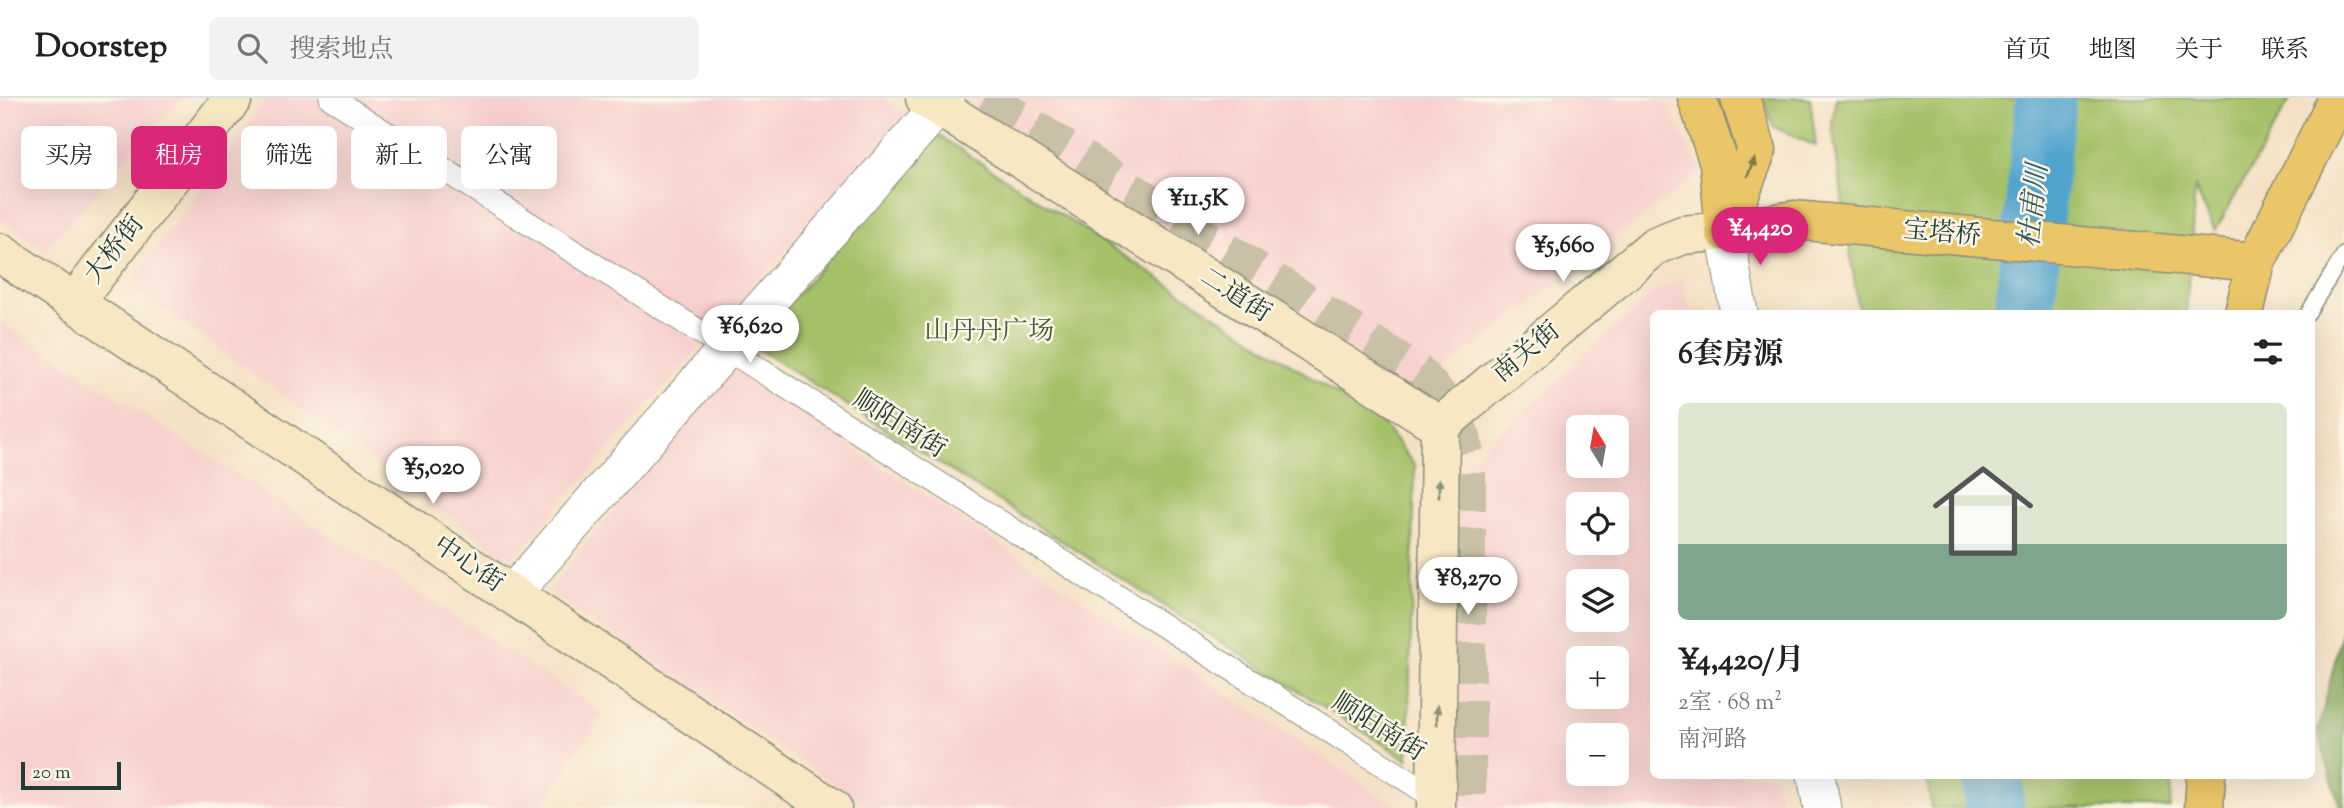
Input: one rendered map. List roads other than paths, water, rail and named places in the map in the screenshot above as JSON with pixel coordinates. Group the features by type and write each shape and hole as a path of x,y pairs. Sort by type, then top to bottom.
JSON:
{"main road":[{"name":"大桥街","path":"74,303 233,98"},
{"path":"1697,98 1719,163 1725,230"},
{"path":"1725,230 1758,150 1740,98"},
{"path":"2245,310 2256,262 2338,98"},
{"name":"二道街","path":"936,101 1440,426"},
{"name":"宝塔桥","path":"1725,230 1794,220 2256,262"},
{"name":"南关街","path":"1440,426 1655,246 1683,235 1725,230"},
{"name":"中心街","path":"0,253 832,808"},
{"path":"1436,803 1440,426"},
{"path":"2204,808 2206,779"}],"street":[{"name":"顺阳南街","path":"331,98 727,348 1436,803"},
{"path":"512,594 727,348 936,101"},
{"path":"1725,230 1738,310"},
{"path":"1817,779 1822,808"}],"lane":[{"path":"2310,310 2344,254"}],"waterway":[{"name":"杜甫川","path":"2024,310 2046,98"},
{"name":"杜甫川","path":"1993,779 1994,808"}],"tunnel":[{"path":"985,98 1419,374 1452,412 1462,438 1467,464 1467,808"}],"park label":[{"name":"山丹丹广场","path":"989,332"}]}
